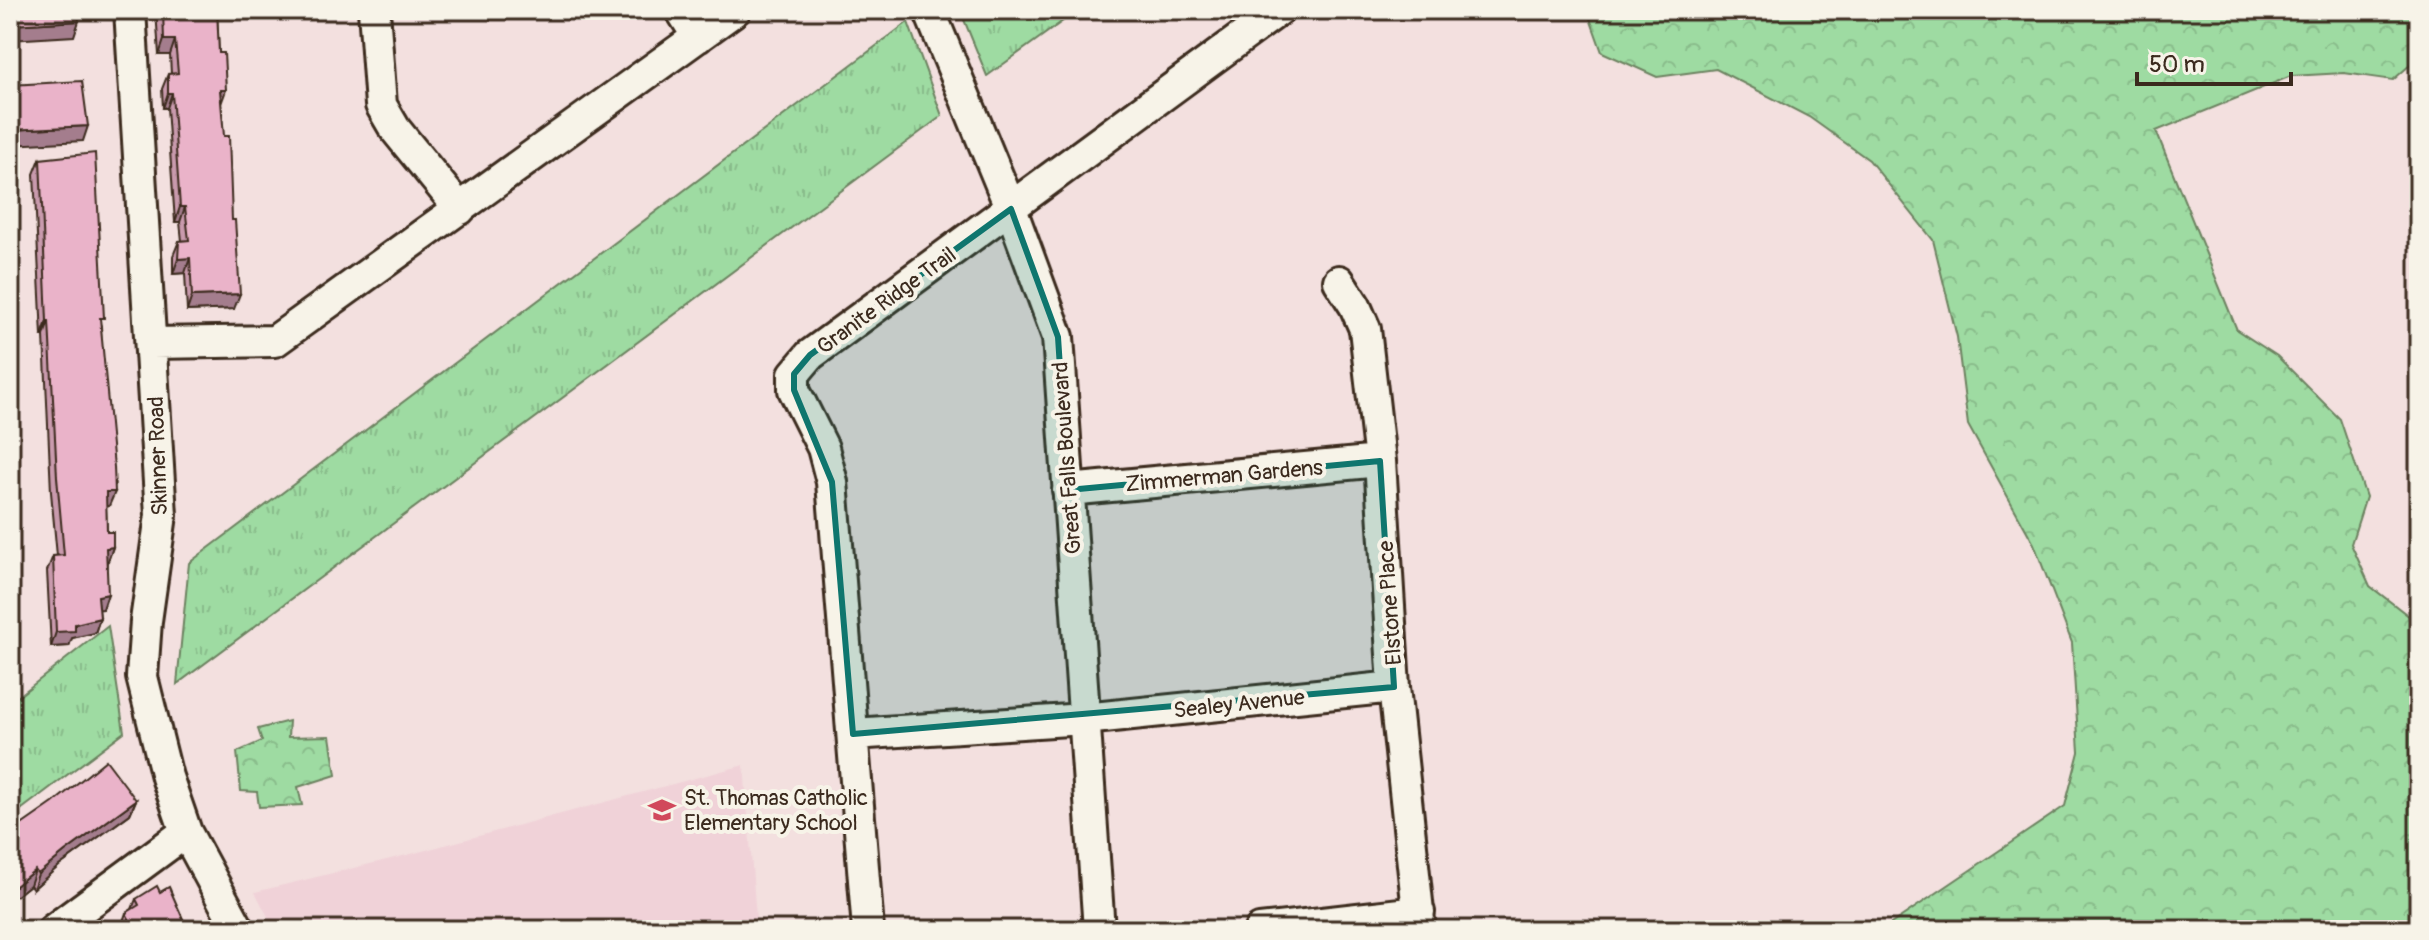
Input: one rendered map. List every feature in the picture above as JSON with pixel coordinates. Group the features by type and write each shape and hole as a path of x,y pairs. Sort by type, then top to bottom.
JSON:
{"street":[{"name":"Skinner Road","path":"130,10 161,515 146,621 142,677 167,777 186,832 239,930"},
{"path":"374,10 381,105 395,129 460,209"},
{"path":"681,10 698,37"},
{"path":"152,343 275,341 735,10"},
{"name":"Great Falls Boulevard","path":"929,10 1011,209 1058,337 1099,930"},
{"name":"Granite Ridge Trail","path":"868,930 832,482 823,448 794,390 794,374 810,355 1279,10"},
{"name":"Elstone Place","path":"1339,281 1365,329 1380,461 1394,687 1419,921"},
{"name":"Zimmerman Gardens","path":"1068,490 1380,461"},
{"name":"Sealey Avenue","path":"1084,719 1394,687"},
{"path":"853,734 1084,719"},
{"path":"53,930 186,832"},
{"path":"1260,930 1419,921"}],"highlighted area":[{"path":"1011,209 1058,337 1068,490 1380,461 1394,687 853,734 832,482 794,390 794,374 810,355"}],"shaded area":[{"name":"St. Thomas Catholic Elementary School","path":"744,765 757,930 275,930 255,892 411,854"}],"green space":[{"path":"960,10 1078,10 987,76"},
{"path":"1587,10 2419,10 2419,57 2393,80 2344,73 2291,76 2156,131 2237,330 2277,356 2340,419 2366,497 2351,544 2370,586 2419,624 2419,930 1882,930 2065,806 2079,752 2072,643 2034,544 1968,425 1957,337 1933,240 1869,160 1809,117 1716,69 1657,77 1602,52"},
{"path":"908,22 942,116 177,684 189,563"},
{"path":"108,626 124,732 10,818 10,703"},
{"path":"289,721 288,737 330,736 336,775 298,787 302,805 259,807 257,792 241,791 237,752 262,741 258,729"}],"building":[{"path":"10,10 78,10 79,21 10,25"},
{"path":"163,10 217,10 219,53 224,53 226,90 220,90 224,136 229,136 232,220 235,220 240,294 192,296 190,258 178,259 179,241 189,240 185,207 180,207 172,93 168,93 168,74 178,73 175,40 164,40"},
{"path":"82,81 88,126 10,130 10,85"},
{"path":"95,153 104,318 100,318 115,492 106,492 107,532 113,532 113,547 106,548 108,594 98,596 100,618 75,624 75,631 56,632 53,556 64,555 47,321 40,159"},
{"path":"10,448 16,489 15,530 10,559"},
{"path":"106,760 136,800 38,874 35,870 10,890 10,833"},
{"path":"157,886 160,892 169,887 190,930 135,930 126,913 139,905 136,899"}],"place":[{"name":"St. Thomas Catholic Elementary School","path":"662,810"}]}
